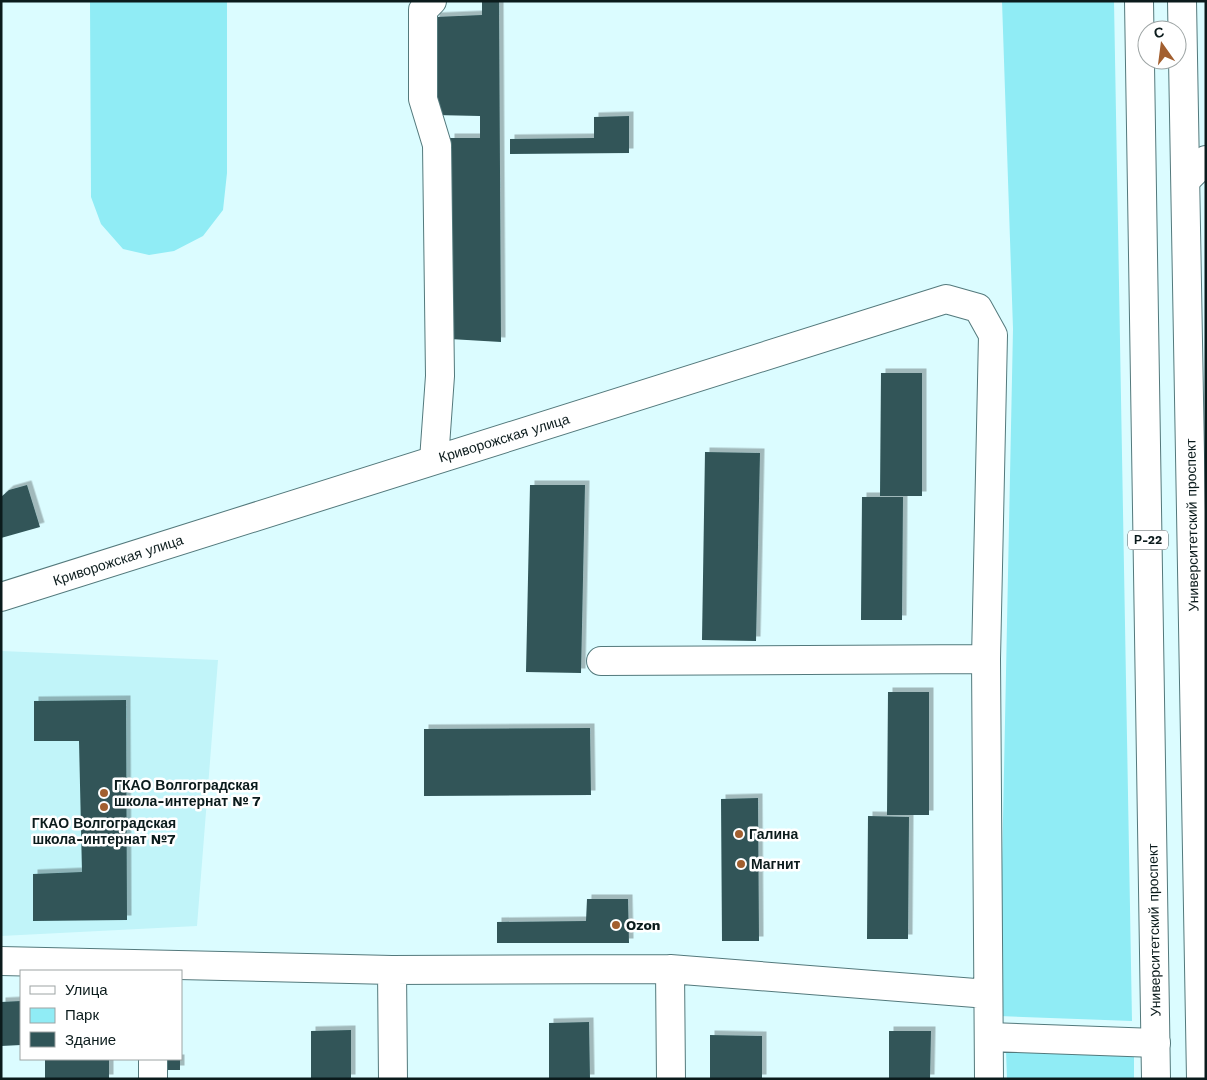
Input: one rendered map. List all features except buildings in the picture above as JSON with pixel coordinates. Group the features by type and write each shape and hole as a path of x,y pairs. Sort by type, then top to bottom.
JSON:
{"main road":[{"path":"432,1 423,10 423,99 437,146 440,376 434,460"},
{"name":"Университетский проспект","path":"1139,1 1156,1079"},
{"name":"Университетский проспект","path":"1182,1 1202,898 1201,1079"},
{"path":"1186,180 1206,160"},
{"name":"Криворожская улица","path":"1,597 946,299 978,308 994,335 986,658"},
{"path":"600,661 986,658 989,1079"},
{"path":"1,961 153,968 392,970 670,969 988,994"},
{"path":"670,969 671,1079"},
{"path":"392,970 393,1079"},
{"path":"989,1038 1156,1043"},
{"path":"153,1060 153,1079"}],"shaded area":[{"name":"ГКАО Волгоградская школа-интернат № 7","path":"1,651 218,660 197,926 1,936"}],"green space":[{"path":"90,1 227,1 227,173 223,210 203,236 174,251 149,255 123,249 101,224 91,197"},
{"path":"1002,1 1114,1 1132,1021 999,1016 1013,329"},
{"path":"1006,1050 1134,1054 1134,1079 1007,1079"}],"place":[{"name":"ГКАО Волгоградская школа-интернат № 7","path":"104,793"},
{"name":"ГКАО Волгоградская школа-интернат №7","path":"104,807"},
{"name":"Галина","path":"739,834"},
{"name":"Магнит","path":"741,864"},
{"name":"Ozon","path":"616,925"}]}
